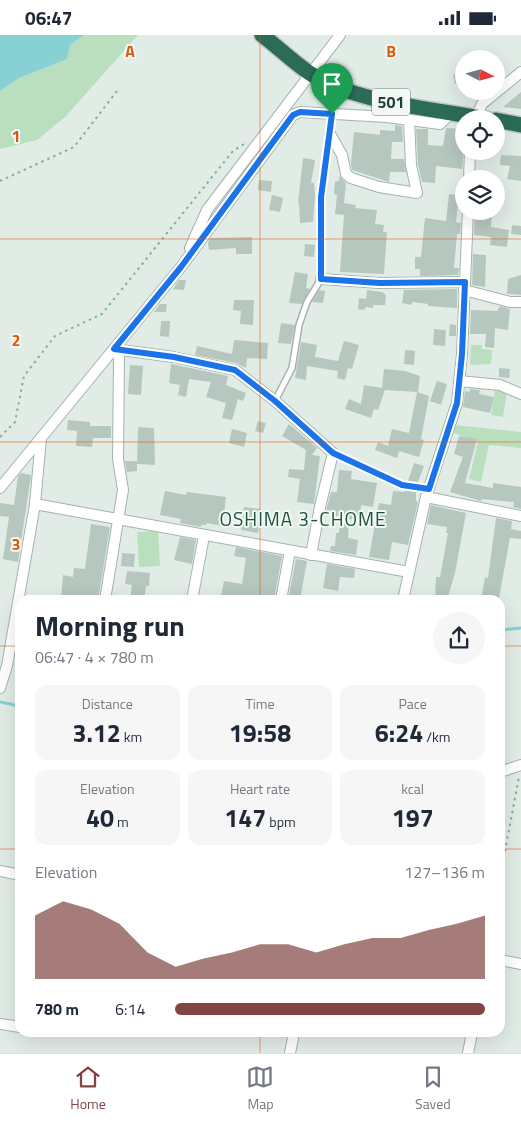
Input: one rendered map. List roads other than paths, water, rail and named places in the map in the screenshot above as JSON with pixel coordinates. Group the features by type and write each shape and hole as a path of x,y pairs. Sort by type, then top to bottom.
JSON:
{"highway":[{"name":"501","path":"262,35 327,83 387,101 455,113"},
{"path":"505,122 521,125"}],"street":[{"path":"181,267 207,210 306,69 340,35"},
{"path":"481,110 482,104 521,73"},
{"path":"0,488 181,267 293,115 300,112 409,119 440,124 452,112"},
{"path":"330,134 342,155 346,174 351,178 379,187 417,193 410,165 409,119"},
{"path":"404,595 427,493 457,403 468,220"},
{"path":"321,279 465,286 510,302 521,302"},
{"path":"114,349 174,357 235,370 275,401 333,453 311,555"},
{"path":"106,595 120,520 123,490 118,459 118,357 114,349"},
{"path":"459,381 500,385 521,394"},
{"path":"22,595 36,505 41,438"},
{"path":"427,493 521,516"},
{"path":"36,505 409,572"},
{"path":"193,595 204,536"},
{"path":"282,595 290,551"},
{"path":"0,688 15,636"},
{"path":"505,772 520,770"},
{"path":"0,871 15,874"},
{"path":"505,961 521,964"},
{"path":"0,1024 15,1026"},
{"path":"290,1053 293,1037"},
{"path":"468,1053 471,1037"}],"lane":[{"path":"275,401 292,368 299,325 307,302 321,279 321,197 332,114"},
{"path":"333,453 402,485 427,493"}],"water":[{"path":"0,35 84,35 70,45 67,59 19,78 0,91"}],"waterway":[{"path":"505,630 521,628"},
{"path":"0,702 15,705"}],"district":[{"name":"OSHIMA 3-CHOME","path":"303,518"}]}
